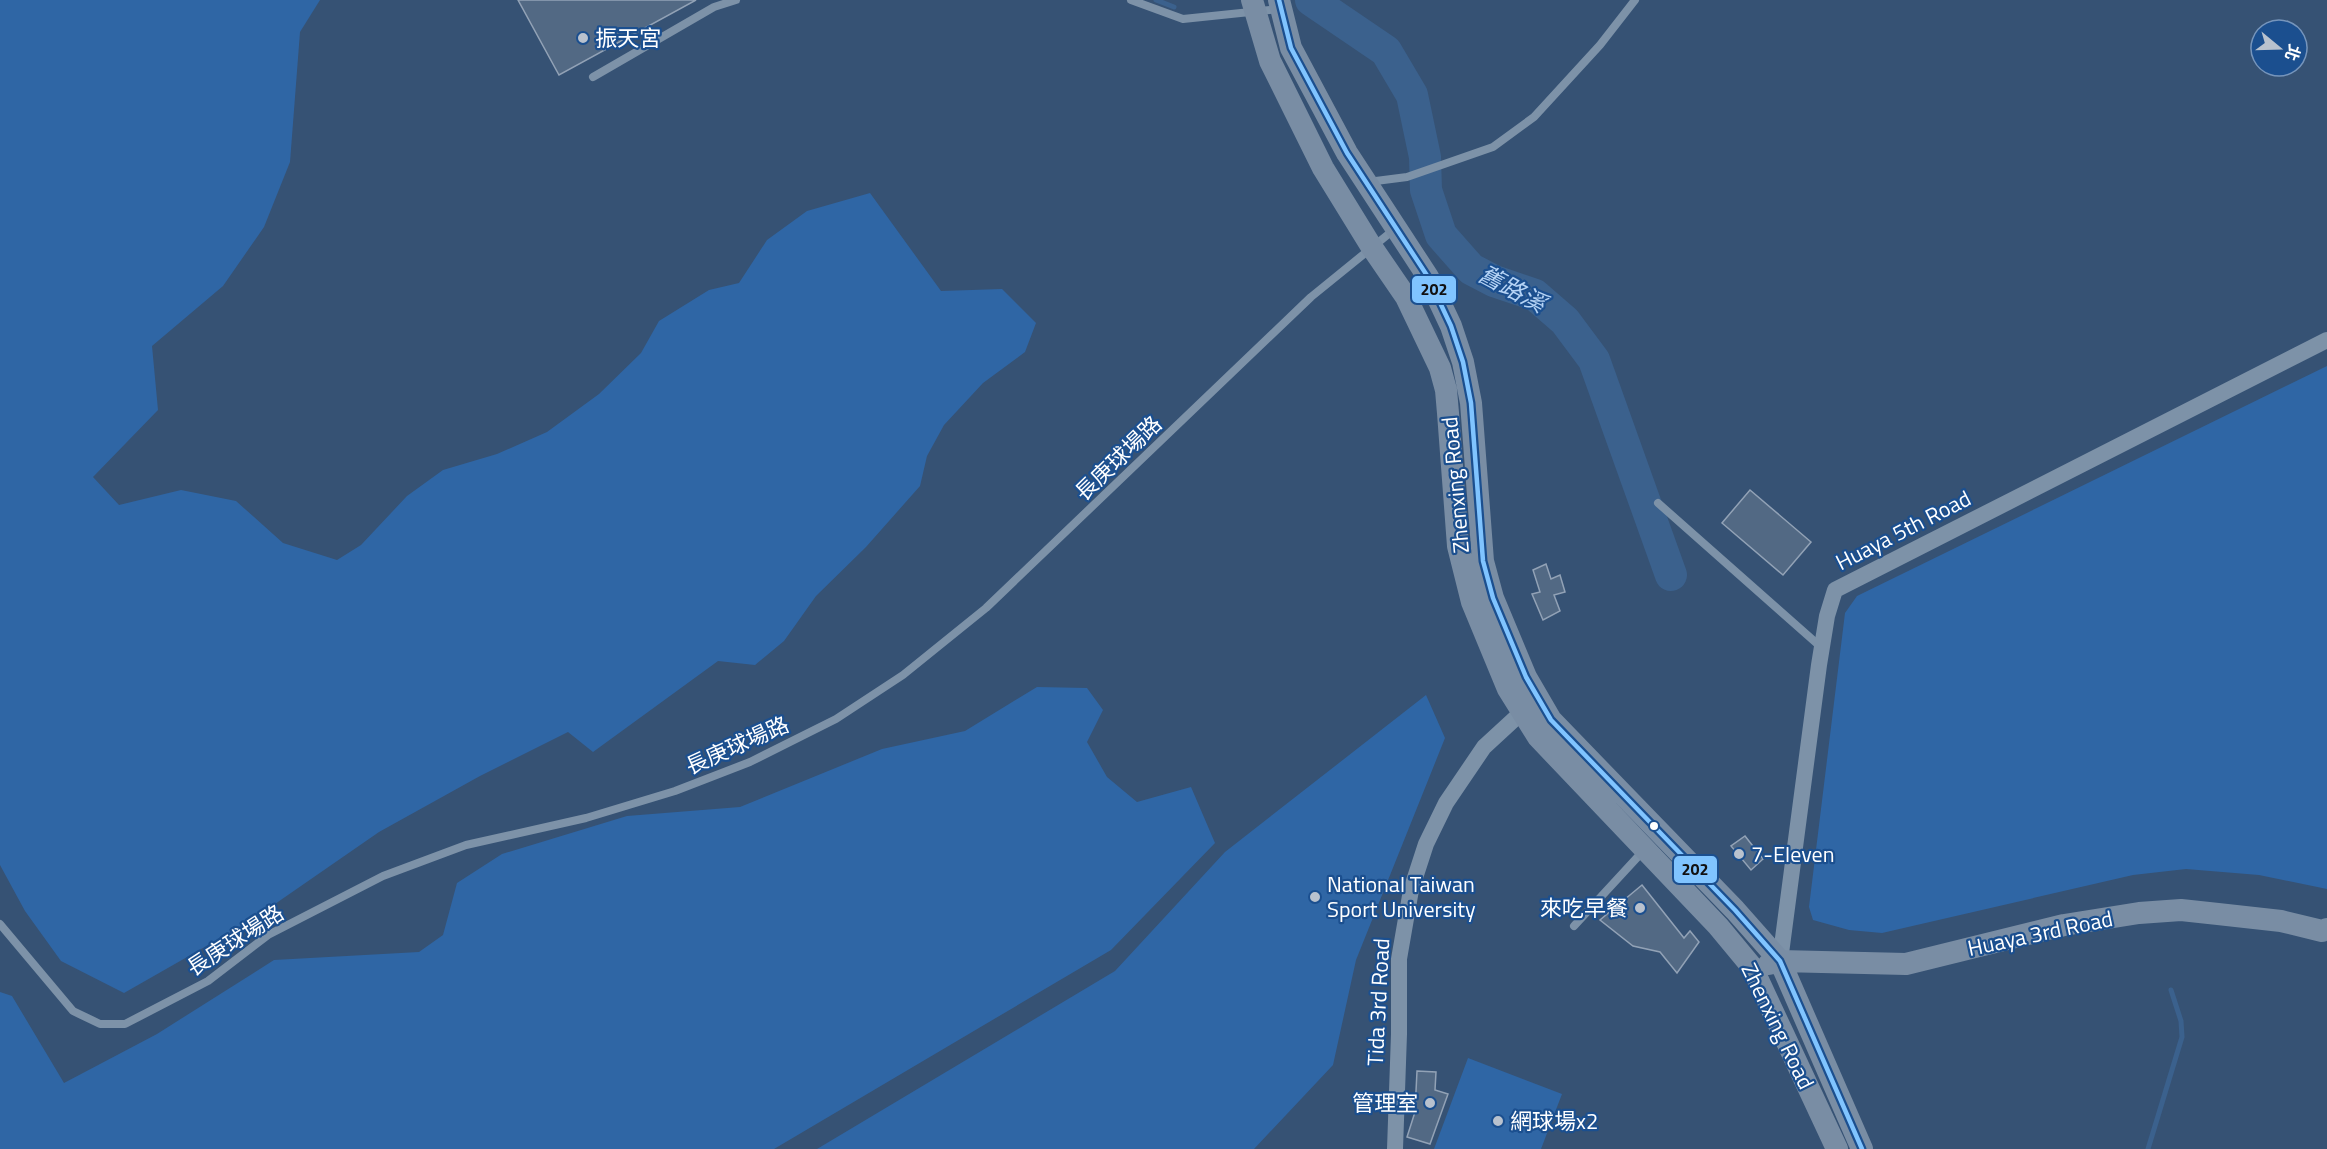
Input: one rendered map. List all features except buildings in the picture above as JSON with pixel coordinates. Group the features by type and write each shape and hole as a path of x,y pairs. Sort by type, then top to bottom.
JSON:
{"street":[{"name":"Zhenxing Road","path":"1280,4 1291,48 1347,153 1428,277 1451,326 1463,362 1471,403 1483,561 1493,598 1526,677 1551,720 1735,910 1780,961 1862,1149"},
{"name":"Zhenxing Road","path":"1254,6 1270,61 1323,168 1371,246 1406,297 1440,368 1446,390 1458,546 1472,602 1508,689 1538,738 1718,926 1752,967 1837,1149"},
{"name":"Huaya 5th Road","path":"1780,961 1822,648 1827,616 1835,590 2327,340"},
{"path":"1521,712 1539,699"},
{"name":"Tida 3rd Road","path":"1395,1149 1399,959 1411,890 1426,844 1446,803 1484,747 1521,712"},
{"name":"Huaya 3rd Road","path":"1752,967 1780,961 1906,964 2064,925 2139,912 2181,910 2281,921 2325,933"}],"lane":[{"path":"593,76 714,7 736,0"},
{"path":"1131,0 1183,19 1254,6 1280,4"},
{"path":"1367,182 1407,177 1493,147 1534,117 1600,45 1635,0"},
{"name":"長庚球場路","path":"0,924 73,1011 100,1024 125,1024 208,981 268,935 382,876 466,845 586,818 675,791 750,762 836,720 903,675 986,608 1311,297 1396,228"},
{"path":"1658,503 1822,648"},
{"path":"1574,926 1645,849"}],"shaded area":[{"path":"0,0 320,0 300,32 290,162 264,227 223,286 152,346 158,410 93,477 119,505 181,490 236,501 283,543 337,560 361,545 407,496 443,470 497,454 547,432 599,394 641,353 659,321 709,290 739,283 767,240 807,211 870,193 941,291 1002,289 1036,323 1025,352 983,383 944,425 927,456 920,486 866,547 816,596 784,641 755,665 718,661 593,752 568,732 480,776 379,832 252,920 124,993 61,961 25,911 0,865"},
{"path":"2327,366 2327,889 2259,875 2186,869 2133,875 1882,933 1849,930 1813,920 1809,907 1845,613 1857,596"},
{"path":"1037,687 1087,688 1103,710 1087,742 1107,777 1137,802 1191,787 1215,843 1111,950 774,1149 0,1149 0,992 12,996 64,1083 157,1034 274,960 419,952 443,935 457,883 502,854 627,816 740,807 882,749 965,731"},
{"path":"1426,695 1445,738 1356,960 1333,1065 1254,1149 817,1149 1115,971 1225,852"},
{"name":"網球場x2","path":"1468,1058 1562,1094 1541,1149 1434,1149"}],"waterway":[{"path":"1156,0 1174,7"},
{"name":"舊路溪","path":"1311,0 1386,51 1412,95 1425,157 1426,190 1441,235 1471,269 1494,281 1535,295 1565,321 1594,360 1671,575"},
{"path":"2148,1149 2182,1037 2181,1021 2171,990"}],"transit line":[{"name":"202","path":"1279,0 1291,48 1347,153 1428,277 1451,326 1463,362 1471,403 1483,561 1493,598 1526,677 1551,720 1735,910 1780,961 1862,1149"}],"place":[{"name":"振天宮","path":"583,38"},
{"name":"7-Eleven","path":"1739,854"},
{"name":"National Taiwan Sport University","path":"1315,897"},
{"name":"來吃早餐","path":"1640,908"},
{"name":"管理室","path":"1430,1103"},
{"name":"網球場x2","path":"1498,1121"}]}
